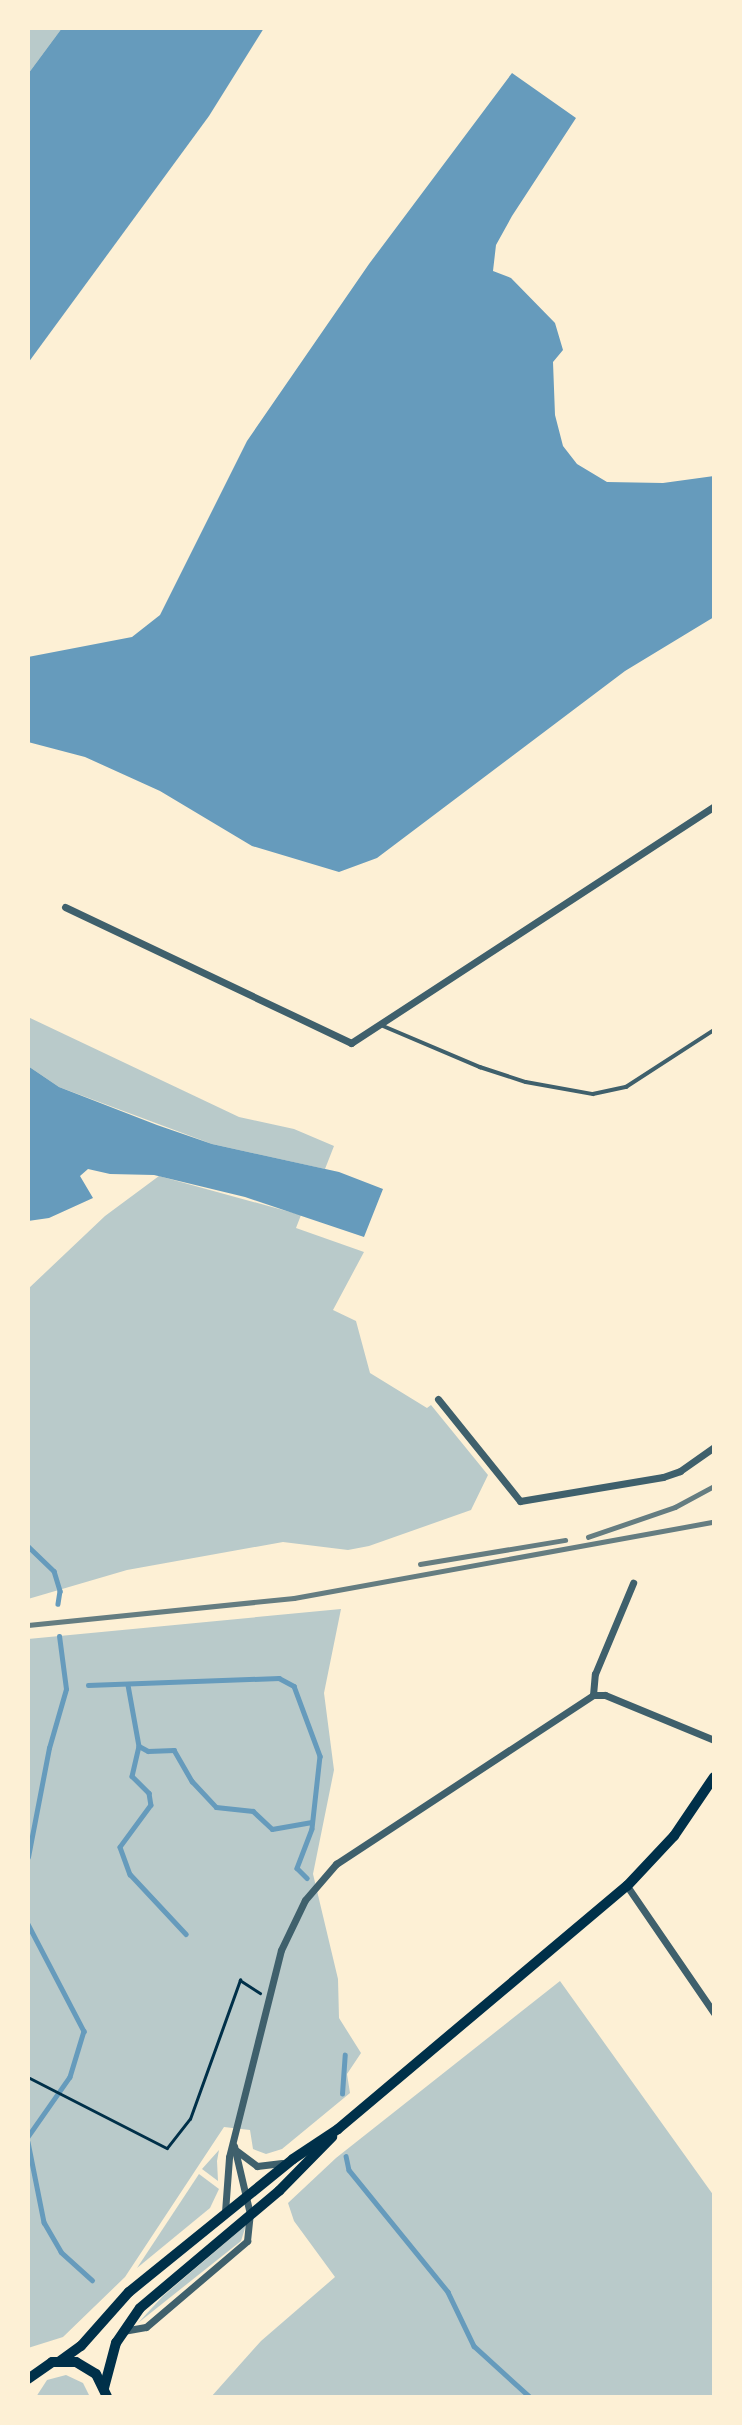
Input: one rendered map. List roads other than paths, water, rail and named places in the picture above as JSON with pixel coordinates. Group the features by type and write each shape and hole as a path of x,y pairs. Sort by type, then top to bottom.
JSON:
{"main road":[{"path":"28,2379 45,2365 60,2361 81,2346 129,2292 293,2159 338,2129 626,1886 674,1836 714,1777"},
{"path":"105,2392 122,2331 148,2300 297,2174 338,2129"},
{"path":"60,2361 90,2369 105,2392"}],"street":[{"path":"65,907 351,1043 714,806"},
{"path":"438,1399 520,1501 663,1477 680,1471 714,1447"},
{"path":"593,1695 594,1674 633,1583"},
{"path":"223,2217 229,2197 227,2168 269,1998 292,1921 336,1864 593,1695 605,1695 714,1740"},
{"path":"626,1886 714,2012"},
{"path":"234,2139 242,2157 257,2166 293,2159"},
{"path":"122,2331 146,2327 243,2246 251,2232 250,2214 234,2139"}],"lane":[{"path":"379,1024 480,1067 526,1082 593,1094 626,1087 714,1030"}],"water":[{"path":"62,28 264,28 209,116 28,363 28,74"},
{"path":"512,73 576,118 496,245 493,271 511,278 555,323 563,350 553,362 555,415 563,446 577,464 607,482 663,483 714,476 714,617 625,671 377,858 339,872 252,846 160,791 85,757 28,742 28,657 132,637 160,615 247,441 369,264"},
{"path":"28,1066 59,1087 157,1125 212,1144 339,1172 383,1189 364,1237 245,1197 154,1175 110,1174 88,1169 80,1176 93,1198 49,1218 28,1221"}],"waterway":[{"path":"28,1546 54,1571 60,1591 58,1604"},
{"path":"28,1857 49,1748 66,1689 59,1636"},
{"path":"88,1685 279,1678 294,1686 320,1756 312,1829 297,1868 307,1878"},
{"path":"128,1685 139,1746 148,1751 174,1750 192,1781 216,1807 253,1811 272,1829 311,1822"},
{"path":"139,1746 132,1776 149,1793 151,1805 120,1847 130,1874 186,1934"},
{"path":"28,1924 84,2031 70,2077 28,2137"},
{"path":"342,2094 345,2055"},
{"path":"28,2142 44,2222 61,2252 92,2280"},
{"path":"346,2156 349,2170 448,2292 474,2346 530,2397"}],"railway":[{"path":"588,1537 675,1507 714,1486"},
{"path":"28,1625 294,1598 714,1522"},
{"path":"420,1564 565,1540"}]}
